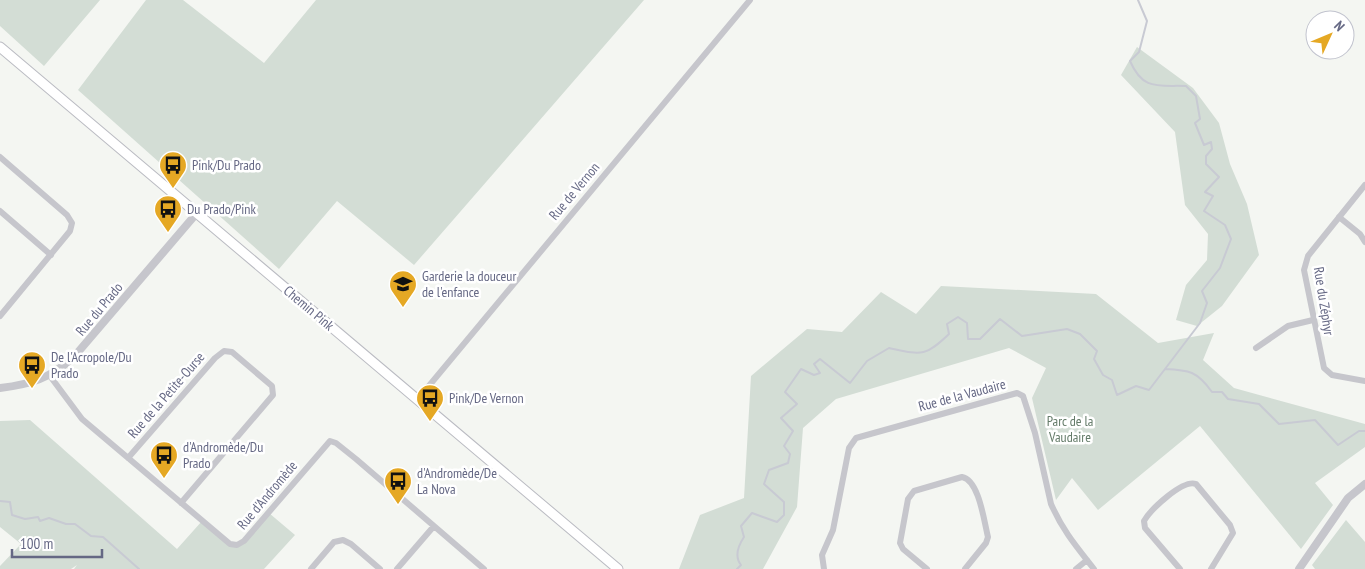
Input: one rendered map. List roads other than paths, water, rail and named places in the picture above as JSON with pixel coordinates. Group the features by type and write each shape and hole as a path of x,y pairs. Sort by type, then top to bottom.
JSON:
{"main road":[{"name":"Chemin Pink","path":"0,47 618,569"}],"street":[{"name":"Rue de Vernon","path":"418,399 750,0"},
{"path":"0,156 71,219 70,231 0,316"},
{"name":"Rue du Zéphyr","path":"1365,184 1306,260 1304,270 1313,320 1326,371 1332,375 1365,381"},
{"path":"0,211 51,255"},
{"name":"Rue du Prado","path":"0,388 23,385 50,376 81,349 196,214"},
{"path":"1339,217 1360,234 1365,242"},
{"path":"1256,348 1288,326 1313,320"},
{"name":"Rue de la Petite-Ourse","path":"128,458 215,358 224,352 232,352 272,386 273,395 181,503"},
{"name":"Rue d'Andromède","path":"50,376 79,416 226,541 234,545 241,544 330,441 336,443 484,569"},
{"name":"Rue de la Vaudaire","path":"824,569 822,555 833,530 849,448 856,438 1016,393 1023,396 1030,416 1051,504 1066,535 1094,569"},
{"path":"927,569 903,549 900,543 908,499 914,490 962,477 967,478 974,485 988,537 986,543 965,569"},
{"path":"1180,569 1145,528 1144,521 1160,503 1186,483 1192,482 1196,484 1230,525 1233,533 1211,569"},
{"path":"1299,569 1348,498 1364,487"},
{"path":"397,569 434,526"},
{"path":"311,569 334,542 344,540 380,569"},
{"path":"1076,569 1087,560"}],"waterway":[{"path":"737,569 741,565 738,551 744,537 741,526 752,513 777,522 784,515 784,502 764,484 769,470 788,463 790,454 784,446 793,431 781,418 797,404 785,392 801,369 814,375 820,373 814,364 820,359 850,383 867,361 889,348 916,353 934,347 949,334 947,324 958,317 967,323 968,339 980,339 1000,319 1022,336 1067,329 1080,334 1097,351 1094,359 1103,375 1112,380 1117,395 1136,386 1149,390 1200,323 1207,303 1202,291 1220,268 1231,239 1225,225 1204,211 1213,196 1205,192 1219,177 1206,164 1206,156 1212,149 1211,142 1204,145 1195,123 1200,119 1196,96 1186,86 1159,86 1146,82 1135,71 1130,61 1139,52 1147,21 1138,0"},
{"path":"1165,369 1192,373 1202,380 1212,392 1222,392 1228,399 1259,404 1279,424 1315,420 1338,445 1359,431 1365,431"},
{"path":"0,501 10,502 12,515 25,519 38,517 40,521 49,518 66,524 75,524 91,536 103,537 139,569"}],"place":[{"name":"Pink/Du Prado","path":"173,189"},
{"name":"Du Prado/Pink","path":"168,233"},
{"name":"Garderie la douceur de l'enfance","path":"403,308"},
{"name":"De l'Acropole/Du Prado","path":"32,389"},
{"name":"Pink/De Vernon","path":"430,422"},
{"name":"d'Andromède/Du Prado","path":"164,479"},
{"name":"d'Andromède/De La Nova","path":"398,505"}],"park label":[{"name":"Parc de la Vaudaire","path":"1070,430"}]}
